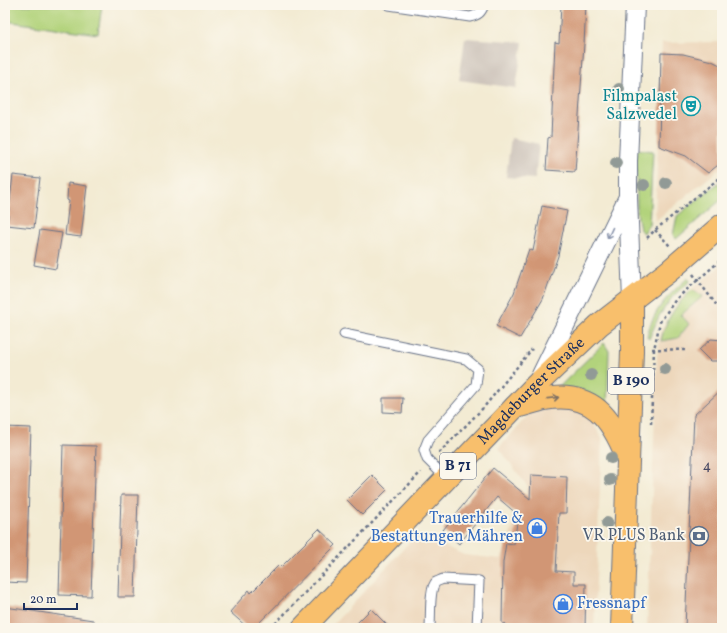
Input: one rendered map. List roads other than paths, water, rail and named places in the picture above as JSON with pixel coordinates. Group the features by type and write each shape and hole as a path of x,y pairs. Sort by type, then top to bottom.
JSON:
{"main road":[{"name":"B 71","path":"632,300 669,271 722,225"},
{"name":"Magdeburger Straße","path":"303,628 535,386 599,325 632,300"},
{"name":"B 190","path":"622,628 632,351 632,300"},
{"path":"515,407 545,399 562,398 574,398 586,403 606,417 619,438 628,462"}],"street":[{"path":"632,300 628,198 628,143 635,5"},
{"path":"535,386 628,198"}],"lane":[{"path":"388,5 470,17 476,16 482,11 484,5"},
{"path":"344,334 466,359 478,369 476,385 428,440 424,450 427,459 446,478"},
{"path":"430,626 433,586 437,581 442,579 479,581 477,628"}],"place":[{"name":"Filmpalast Salzwedel","path":"691,106"},
{"name":"Trauerhilfe & Bestattungen Mähren","path":"537,528"},
{"name":"VR PLUS Bank","path":"699,536"},
{"name":"Fressnapf","path":"563,604"}]}
